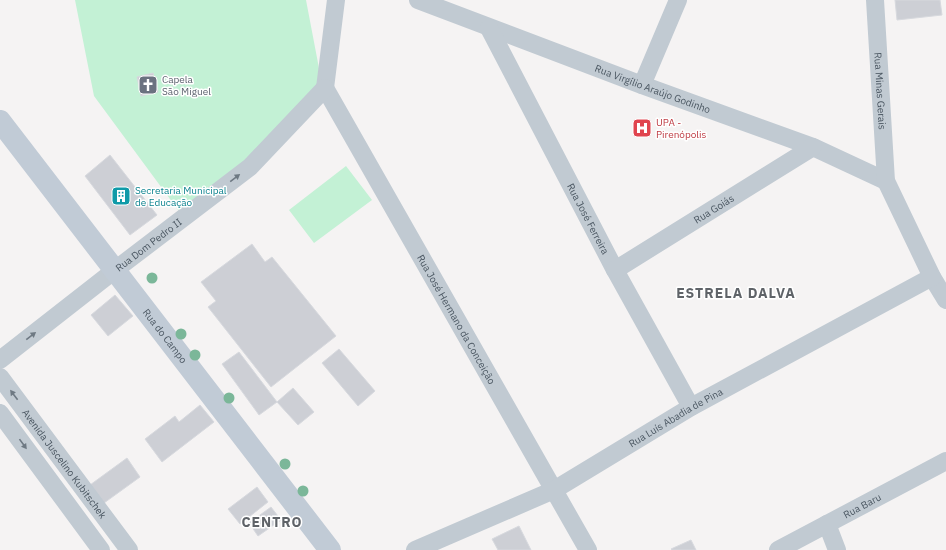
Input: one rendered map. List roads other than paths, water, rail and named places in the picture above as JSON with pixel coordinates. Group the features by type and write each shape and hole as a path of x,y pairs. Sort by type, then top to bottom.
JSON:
{"street":[{"path":"325,88 336,0"},
{"name":"Rua Virgílio Araújo Godinho","path":"418,0 642,86 813,147 886,181"},
{"path":"642,86 678,0"},
{"name":"Rua Minas Gerais","path":"875,0 886,181"},
{"name":"Rua José Ferreira","path":"489,28 614,270 691,408"},
{"name":"Rua Dom Pedro II","path":"0,360 250,166 325,88"},
{"name":"Rua José Hermano da Conceição","path":"325,88 588,550"},
{"name":"Rua do Campo","path":"0,121 330,550"},
{"name":"Rua Goiás","path":"614,270 813,147"},
{"path":"886,181 932,278 946,300"},
{"name":"Rua Luís Abadia de Pina","path":"415,550 554,490 691,408 932,278"},
{"name":"Avenida Juscelino Kubitschek","path":"0,377 129,550"},
{"path":"0,413 101,550"},
{"name":"Rua Baru","path":"778,550 946,461"},
{"path":"827,524 837,550"}],"place":[{"name":"Capela São Miguel","path":"148,85"},
{"name":"UPA - Pirenópolis","path":"642,128"},
{"name":"Secretaria Municipal de Educação","path":"121,196"}],"district":[{"name":"ESTRELA DALVA","path":"736,293"},
{"name":"CENTRO","path":"272,522"}]}
